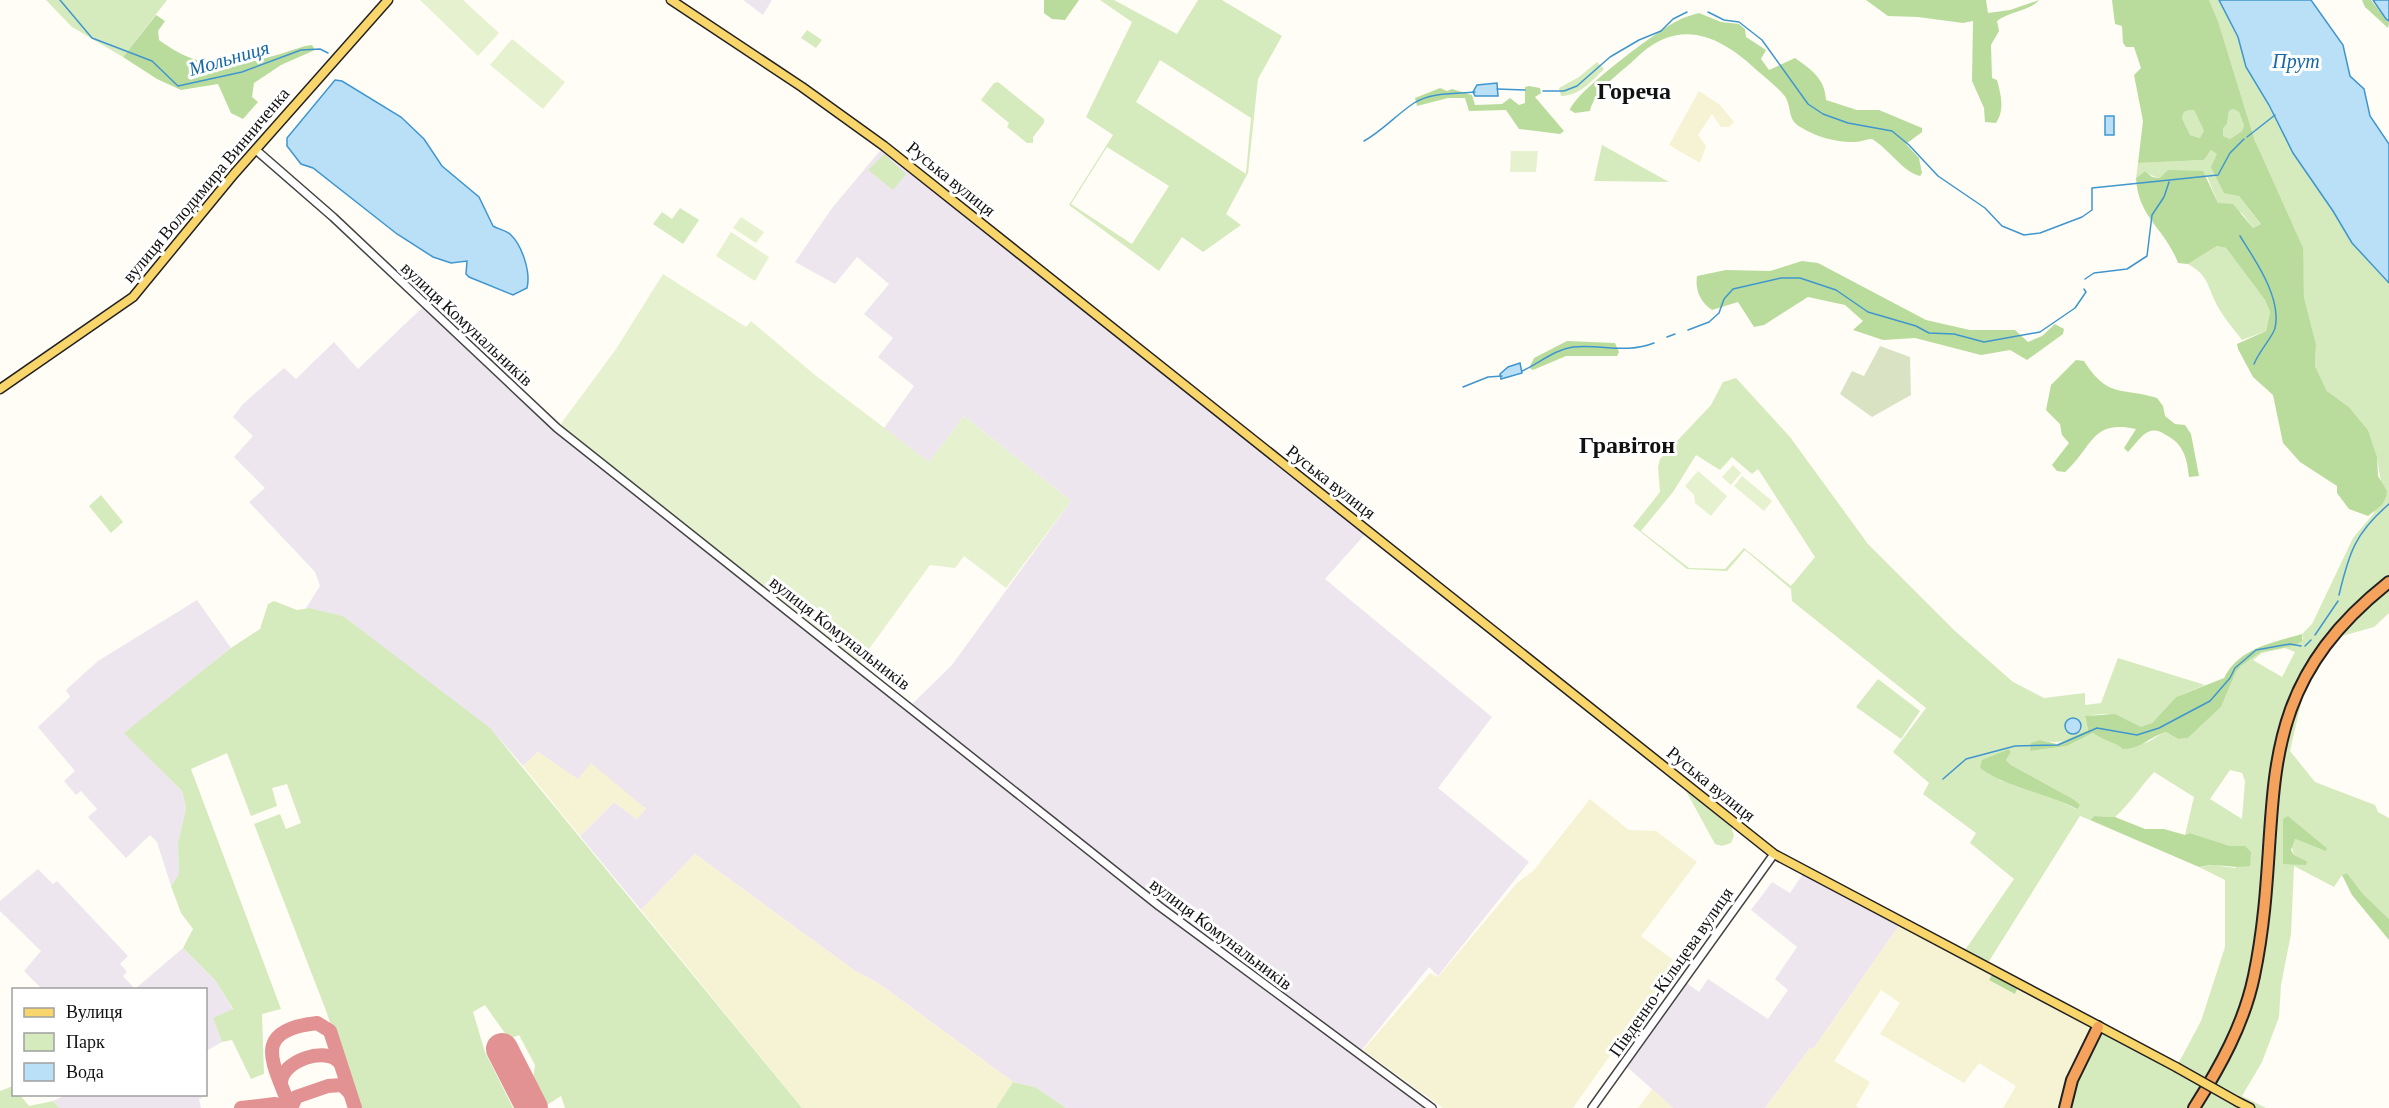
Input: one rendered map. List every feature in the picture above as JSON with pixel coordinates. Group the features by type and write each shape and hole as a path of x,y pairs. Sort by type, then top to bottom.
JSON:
{"highway":[{"path":"2194,1108 2228,1050 2253,979 2264,905 2275,762 2291,705 2307,671 2334,635 2350,616 2389,582"},
{"path":"2065,1108 2072,1080 2098,1027"}],"main road":[{"name":"вулиця Володимира Винниченка","path":"0,388 133,297 256,150 388,0"},
{"name":"Руська вулиця","path":"671,0 802,87 884,146 1774,854 2250,1108"}],"street":[{"name":"вулиця Комунальників","path":"256,150 333,217 557,428 1159,906 1432,1108"},
{"name":"Південно-Кільцева вулиця","path":"1592,1108 1774,854"}],"shaded area":[{"path":"743,0 772,0 763,15"},
{"path":"1699,91 1720,105 1734,122 1729,127 1721,127 1712,114 1698,135 1706,146 1700,163 1669,145"},
{"path":"884,146 1368,531 1325,579 1492,717 1438,788 1529,862 1438,976 1429,967 1357,1056 1429,1108 1066,1108 1035,1087 1013,1082 878,983 855,971 695,854 641,910 580,836 614,802 637,819 646,808 578,780 538,752 523,766 496,735 343,616 306,608 320,586 315,572 249,502 265,488 234,457 253,436 233,417 243,404 284,368 296,379 334,342 358,369 424,306 557,429 908,708 952,665 1071,501 964,416 929,462 884,428 914,386 878,357 893,338 864,314 889,284 857,257 835,284 795,262 832,208"},
{"path":"197,600 231,648 125,733 182,791 186,808 178,843 179,874 171,886 157,842 150,835 126,858 88,817 97,809 81,791 76,795 64,781 75,771 38,727 70,697 66,690 98,661"},
{"path":"538,752 578,779 591,763 646,809 637,819 614,802 580,836 523,766"},
{"path":"1590,799 1629,830 1656,831 1697,862 1641,936 1676,962 1573,1108 1443,1108 1363,1050 1430,973 1438,977 1517,883 1534,870"},
{"path":"695,854 855,971 878,983 1013,1082 996,1108 802,1108 641,910"},
{"path":"38,869 53,884 57,881 128,956 120,964 127,972 123,976 134,988 41,988 24,971 41,951 0,911 0,901"},
{"path":"1805,871 1902,921 1814,1048 1810,1048 1765,1108 1673,1108 1625,1065 1684,981 1699,992 1708,979 1768,1019 1788,990 1775,979 1797,947 1751,910 1772,882 1790,893"},
{"path":"1902,921 2097,1025 2064,1108 2003,1108 2016,1086 1979,1063 1964,1083 1880,1034 1900,1003 1881,990 1834,1061 1870,1082 1856,1106 1859,1108 1765,1108 1810,1048 1814,1048"},
{"path":"183,948 215,980 233,1010 213,1018 222,1042 207,1050 207,988 136,988"},
{"path":"1652,1089 1673,1108 1638,1108"},
{"path":"64,1096 205,1096 199,1099 201,1108 60,1108 53,1101"}],"green space":[{"path":"46,0 167,0 123,57 72,27"},
{"path":"420,0 463,0 499,33 478,56"},
{"path":"1044,0 1079,0 1065,20 1052,19 1044,13"},
{"path":"1100,0 1114,0 1177,34 1198,0 1222,0 1282,36 1258,79 1248,173 1226,214 1241,225 1203,252 1182,237 1159,271 1069,205 1113,135 1086,117 1132,22","holes":["1160,60 1251,118 1246,174 1136,102","1107,147 1169,186 1132,244 1071,204"]},
{"path":"1866,0 1986,0 1988,13 2010,10 2039,0 2030,7 1997,21 1999,31 1991,45 1992,78 1997,80 2001,102 2001,113 1996,123 1985,122 1984,108 1972,81 1973,21 1963,23 1888,16"},
{"path":"2112,0 2209,0 2218,21 2255,141 2303,248 2304,297 2316,344 2315,366 2327,391 2349,407 2368,430 2377,457 2378,476 2387,491 2382,505 2368,516 2349,509 2337,493 2337,486 2300,462 2283,443 2273,395 2253,377 2238,349 2237,344 2266,331 2270,312 2265,300 2226,248 2217,246 2188,264 2178,263 2173,251 2147,213 2138,192 2136,178 2145,171 2152,177 2160,178 2168,170 2203,171 2218,203 2233,204 2253,228 2261,224 2239,196 2224,193 2211,167 2217,154 2211,150 2204,160 2138,163 2143,121 2134,75 2141,68 2134,47 2126,47 2123,43 2122,26 2115,24","holes":["2233,109 2239,112 2244,126 2242,131 2230,139 2223,136 2223,128 2227,124 2229,111","2194,110 2204,131 2200,138 2190,135 2182,118 2184,112"]},
{"path":"2209,0 2219,0 2238,37 2246,67 2269,105 2293,153 2352,243 2389,283 2389,613 2374,627 2342,636 2326,651 2304,690 2290,751 2315,782 2375,805 2378,812 2389,818 2389,919 2363,894 2347,873 2342,875 2334,887 2294,866 2291,934 2281,985 2279,1017 2262,1062 2242,1096 2266,1108 2064,1108 2097,1025 2177,1066 2201,1021 2225,947 2225,880 2199,867 2214,865 2235,868 2245,846 2230,846 2190,833 2185,835 2194,797 2154,772 2115,817 2094,816 2090,820 2080,816 1986,966 1963,953 2014,879 1970,843 1976,833 1923,794 1929,783 1893,752 1926,708 1792,601 1791,589 1745,550 1727,571 1687,569 1633,526 1660,492 1658,467 1660,459 1711,405 1723,382 1736,378 1790,437 1868,544 1955,631 2013,682 2044,698 2085,693 2085,705 2101,703 2118,658 2205,685 2176,697 2152,723 2141,728 2114,715 2093,715 2085,717 2088,730 2065,741 2040,740 2030,751 2067,746 2093,733 2104,739 2125,744 2145,743 2166,732 2178,739 2188,738 2221,707 2236,672 2241,666 2261,652 2294,646 2303,639 2302,634 2312,624 2353,538 2374,513 2381,482 2377,458 2368,430 2349,407 2327,391 2315,366 2316,344 2304,297 2303,269 2255,141 2218,21","holes":["1696,455 1720,470 1732,457 1752,474 1758,469 1815,557 1791,586 1744,548 1725,569 1689,568 1641,531 1673,492","2285,648 2295,652 2282,677 2253,660 2262,653","2009,749 2011,752 2006,760 2011,765 2073,799 2079,805 2076,809 2044,793 1999,780","2230,770 2242,773 2245,781 2242,819 2210,799","2288,816 2327,848 2323,850 2295,839 2291,843 2294,855 2307,861 2283,864"]},
{"path":"2362,0 2371,0 2389,23 2388,28 2365,7"},
{"path":"1699,13 1721,22 1739,24 1745,29 1746,37 1766,50 1761,59 1769,70 1795,58 1812,71 1820,81 1826,100 1857,110 1879,110 1922,128 1922,132 1906,144 1919,158 1922,173 1920,176 1908,170 1872,139 1842,142 1821,137 1797,125 1782,92 1730,49 1699,35 1683,34 1667,38 1651,46 1602,90 1590,111 1575,113 1570,110 1586,89 1653,36 1685,17"},
{"path":"156,15 165,21 158,31 159,40 195,60 230,64 266,58 305,46 312,45 315,50 281,65 254,83 252,97 258,102 243,119 231,113 218,84 181,90 157,79 123,57"},
{"path":"807,30 822,40 816,48 801,38"},
{"path":"512,39 565,82 543,109 490,65"},
{"path":"1597,62 1604,69 1595,78 1579,91 1561,96 1559,88 1579,77"},
{"path":"998,82 1044,119 1044,123 1033,137 1033,143 1027,143 1007,127 1009,123 981,100 994,83"},
{"path":"1525,87 1540,88 1541,93 1535,97 1564,131 1560,134 1519,129 1506,110 1469,111 1465,98 1448,98 1417,106 1415,98 1440,88 1472,95 1475,105 1502,104 1510,98 1519,105 1525,103"},
{"path":"2233,109 2239,112 2244,126 2242,131 2230,139 2223,136 2222,128 2227,124 2229,111"},
{"path":"2194,110 2204,131 2204,135 2200,138 2190,135 2182,118 2184,112"},
{"path":"1602,145 1669,182 1594,181"},
{"path":"2211,150 2218,153 2239,196 2261,224 2253,228 2242,213 2218,203 2207,176 2166,179 2145,171 2136,178 2138,163 2204,160"},
{"path":"1511,151 1538,151 1536,172 1510,172"},
{"path":"884,154 906,174 893,190 868,170"},
{"path":"680,208 699,220 683,244 653,224 662,212 672,219"},
{"path":"741,217 764,232 756,243 733,228"},
{"path":"731,232 769,257 755,281 716,256"},
{"path":"2217,246 2226,248 2265,300 2270,312 2266,331 2242,340 2220,311 2203,276 2188,264"},
{"path":"1802,261 1818,263 1926,320 1970,330 2015,330 2028,342 2042,336 2055,324 2064,329 2063,334 2027,360 2010,350 1981,355 1915,338 1883,340 1853,330 1863,321 1845,305 1808,297 1764,325 1754,327 1738,302 1712,310 1701,299 1698,291 1697,276 1726,270 1770,271"},
{"path":"663,274 746,327 751,321 815,375 929,462 964,416 1071,501 1006,588 964,556 955,568 930,565 856,667 557,429 616,349"},
{"path":"1567,341 1615,343 1619,352 1617,356 1566,356 1533,370 1529,368 1534,358"},
{"path":"1880,346 1910,357 1911,395 1872,417 1840,394 1852,371 1864,376"},
{"path":"2076,360 2084,361 2108,387 2157,398 2163,406 2165,416 2175,424 2185,425 2191,434 2199,476 2189,477 2186,458 2181,447 2160,432 2145,433 2128,452 2124,448 2136,429 2121,427 2101,432 2094,437 2065,472 2057,471 2052,465 2069,443 2062,435 2060,424 2046,410 2051,385"},
{"path":"1733,465 1741,473 1731,485 1722,477"},
{"path":"1698,471 1727,496 1711,516 1695,503 1694,495 1685,486"},
{"path":"1742,476 1772,501 1764,511 1734,486"},
{"path":"101,495 123,522 111,533 89,506"},
{"path":"274,601 297,610 309,608 343,616 490,728 802,1108 565,1108 561,1096 547,1105 533,1079 535,1065 519,1035 509,1039 485,1005 473,1012 485,1052 513,1108 360,1108 325,1008 254,824 280,814 286,829 301,823 287,784 272,788 277,806 251,816 227,753 191,769 281,1009 262,1014 264,1074 251,1079 232,1040 222,1042 213,1018 233,1009 215,980 183,948 193,929 181,913 171,886 179,874 178,843 186,808 182,791 124,733 231,648 260,629 268,604"},
{"path":"2302,634 2302,641 2294,646 2261,652 2241,666 2236,672 2221,707 2188,738 2178,739 2166,732 2135,747 2123,749 2093,733 2067,746 2030,751 2031,743 2040,740 2057,744 2088,730 2085,716 2115,714 2141,727 2152,723 2176,697 2224,678 2230,668 2247,653"},
{"path":"1878,679 1920,711 1901,739 1856,707"},
{"path":"2009,749 2011,752 2006,760 2011,765 2073,799 2080,805 2077,809 2003,781 1980,768 1982,760"},
{"path":"1686,791 1731,826 1734,836 1731,843 1722,846 1715,844"},
{"path":"2094,816 2115,817 2145,829 2164,829 2185,835 2190,833 2230,846 2245,846 2251,852 2250,866 2199,867 2090,820"},
{"path":"2288,816 2327,848 2326,851 2295,839 2291,850 2294,855 2307,861 2306,865 2283,864 2283,819"},
{"path":"2347,873 2363,894 2389,919 2389,940 2352,895 2342,875"},
{"path":"1992,975 2017,989 2015,994 1989,980"},
{"path":"1013,1082 1035,1087 1066,1108 996,1108"},
{"path":"12,1086 12,1096 21,1096 29,1106 53,1101 60,1108 0,1108 0,1091"}],"water":[{"name":"Прут","path":"2219,0 2311,0 2343,45 2350,76 2364,89 2370,116 2389,144 2389,283 2352,243 2293,153 2269,105 2246,67 2238,37"},
{"path":"2373,0 2389,0 2389,21 2386,19"},
{"path":"335,80 342,81 401,117 424,139 442,166 479,197 493,226 510,234 522,252 528,274 527,288 513,295 469,277 466,274 467,261 451,263 433,257 397,234 313,168 301,164 287,146 287,138"},
{"path":"1497,83 1498,96 1475,96 1473,92 1477,85"},
{"path":"2105,116 2114,116 2114,135 2105,135"},
{"path":"1520,363 1522,373 1501,379 1500,374 1508,367"},
{"path":"2073,718 2081,726 2073,734 2065,726"}],"waterway":[{"name":"Мольниця","path":"60,0 92,38 152,61 178,86 242,72 301,50 320,49 328,53"},
{"path":"1543,91 1564,91 1577,86 1610,57 1639,40 1661,31 1673,19 1687,12"},
{"path":"1708,12 1724,20 1739,22 1762,40 1808,104 1823,114 1848,123 1892,131 1909,145 1938,176 1985,208 2002,226 2024,235 2040,233 2082,217 2092,210 2092,188 2218,175 2230,153 2244,139"},
{"path":"1497,89 1525,90"},
{"path":"1364,141 1421,99 1443,94 1475,92"},
{"path":"2247,137 2275,115"},
{"path":"2085,279 2094,273 2127,269 2147,256 2152,215 2164,197 2169,182"},
{"path":"2240,236 2266,280 2275,304 2274,331 2254,364"},
{"path":"1688,330 1709,322 1719,313 1724,299 1733,289 1781,278 1800,278 1836,290 1868,312 1916,326 1929,333 1954,334 1984,342 2040,332 2075,308 2086,292 2084,289"},
{"path":"1667,337 1675,334"},
{"path":"1522,371 1553,354 1573,347 1634,348 1654,343"},
{"path":"1463,387 1488,377 1502,376"},
{"path":"2339,595 2350,555 2361,534 2389,504"},
{"path":"2315,635 2338,601"},
{"path":"2305,646 2311,640"},
{"path":"1943,779 1966,759 2015,746 2058,745 2097,728 2137,735 2159,728 2210,701 2230,678 2235,668 2256,650 2290,644 2301,646"}],"taxiway":[{"path":"290,1108 274,1063 272,1052 274,1042 282,1033 296,1027 317,1023 330,1031 355,1108"},
{"path":"281,1083 288,1068 306,1058 325,1055 340,1063"},
{"path":"291,1108 296,1097 328,1086 342,1085 350,1093"},
{"path":"241,1108 275,1104 288,1108"},
{"path":"530,1104 532,1108"}],"runway":[{"path":"502,1049 532,1108"}],"district":[{"name":"Гореча","path":"1634,90"},
{"name":"Гравітон","path":"1627,444"}]}
